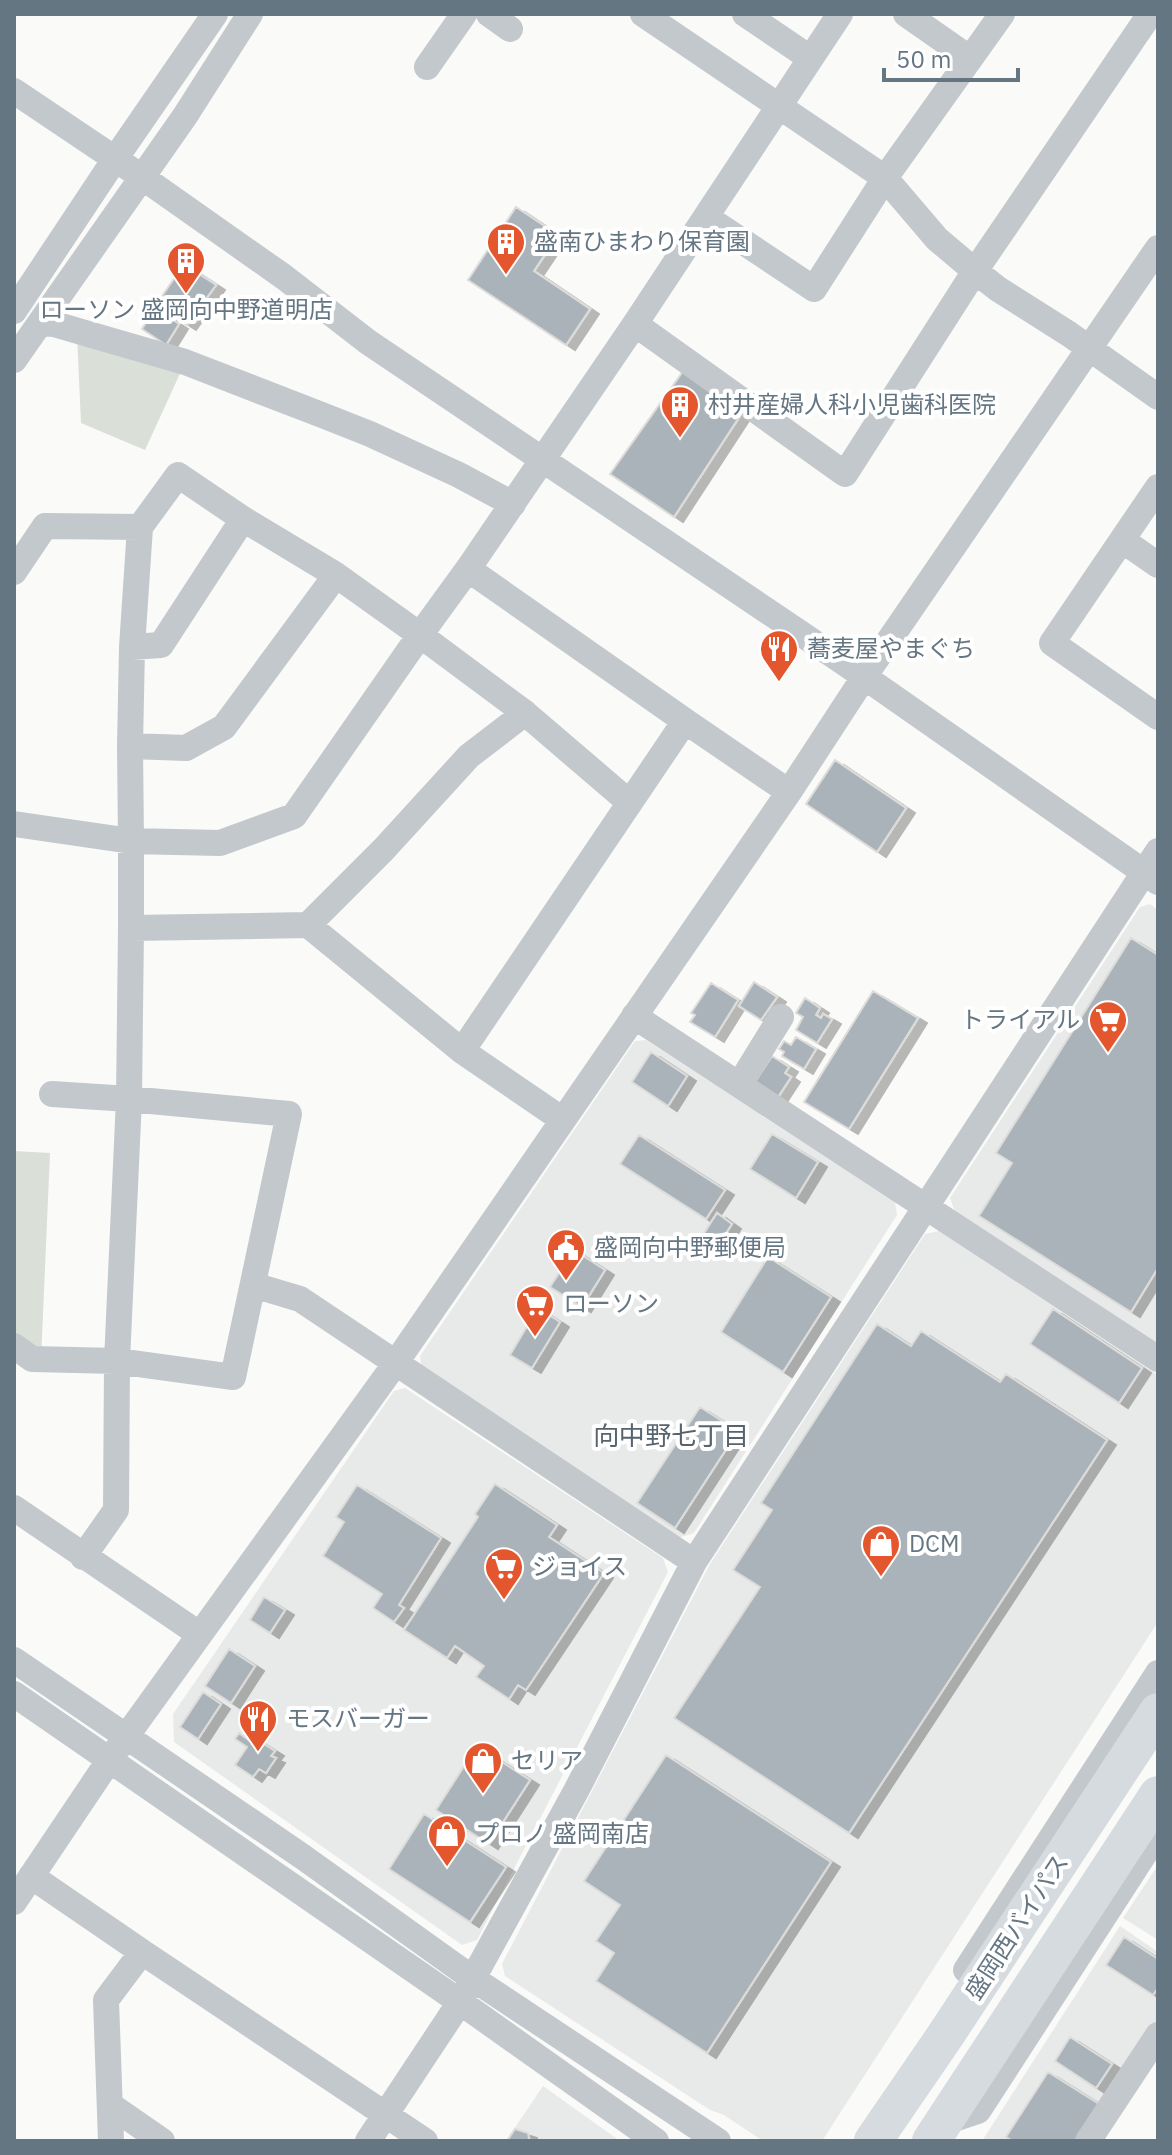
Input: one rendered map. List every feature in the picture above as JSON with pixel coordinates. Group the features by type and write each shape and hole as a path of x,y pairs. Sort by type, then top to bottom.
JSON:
{"highway":[{"name":"盛岡西バイパス","path":"873,2141 1158,1712"},
{"name":"盛岡西バイパス","path":"938,2131 1158,1795"}],"street":[{"path":"14,311 215,14"},
{"path":"14,360 185,116 250,14"},
{"path":"427,67 464,14"},
{"path":"643,14 885,178 937,239 975,271 1158,397"},
{"path":"745,14 810,58"},
{"path":"14,824 131,841 220,843 294,816 513,504 840,14"},
{"path":"906,14 969,58"},
{"path":"706,217 814,289 885,178 1002,14"},
{"path":"635,324 845,474 975,271 1150,14"},
{"path":"14,91 284,277 368,342 1153,868 694,1562 576,1791 460,2002 368,2141"},
{"path":"14,1902 110,1759 395,1364 789,792 864,677 1158,248"},
{"path":"40,323 54,324 185,362 370,434 513,504"},
{"path":"83,1557 116,1510 117,1361 129,1099 132,647 140,527 178,475 243,519 336,575 420,635 525,713 630,803"},
{"path":"1158,487 1052,643 1158,717"},
{"path":"132,647 161,645 243,519"},
{"path":"14,572 45,526 140,527"},
{"path":"1122,540 1158,565"},
{"path":"468,569 789,792"},
{"path":"130,746 186,748 224,727 336,575"},
{"path":"308,925 384,849 469,756 525,713"},
{"path":"462,1051 685,721"},
{"path":"131,928 308,925 462,1051 563,1120"},
{"path":"634,1016 1158,1359"},
{"path":"739,1085 781,1017"},
{"path":"14,1346 32,1359 117,1361 233,1377 289,1114 52,1094"},
{"path":"253,1285 300,1299 694,1562"},
{"path":"14,1508 199,1634"},
{"path":"14,1660 303,1857 472,1978 718,2141"},
{"path":"945,2036 933,2021 1158,1673"},
{"path":"14,1694 656,2141"},
{"path":"938,2131 978,2111 1158,1833"},
{"path":"31,1876 425,2141"},
{"path":"111,2141 106,2000 142,1952"},
{"path":"1088,2141 1158,2035"},
{"path":"110,2105 162,2141"}],"shaded area":[{"path":"77,335 183,367 145,450 81,423"},
{"name":"トライアル","path":"1150,904 1158,910 1158,1346 955,1212 950,1198 1140,907"},
{"path":"646,1040 895,1202 897,1215 694,1533 678,1538 422,1371 420,1356 635,1041"},
{"path":"14,1151 50,1153 41,1359 14,1346"},
{"path":"939,1231 1158,1375 1158,1622 822,2141 763,2141 724,2115 710,2110 505,1976 502,1964 710,1564 925,1234"},
{"path":"405,1388 663,1558 668,1572 477,1940 462,1945 174,1742 173,1714 394,1391"},
{"path":"1158,1865 1158,1940 1123,1918"},
{"path":"1120,1926 1158,1952 1158,2020 1106,2103 1081,2141 982,2141"},
{"path":"543,2086 620,2141 506,2141"}],"building":[{"name":"盛南ひまわり保育園","path":"516,207 558,235 534,271 590,309 566,345 468,280"},
{"name":"ローソン 盛岡向中野道明店","path":"184,264 216,285 187,325 156,305"},
{"path":"155,308 179,324 166,345 142,329"},
{"name":"村井産婦人科小児歯科医院","path":"689,363 747,405 674,517 610,474"},
{"path":"835,760 906,808 877,852 806,804"},
{"name":"トライアル","path":"1131,938 1158,955 1158,1268 1131,1312 979,1216 1012,1163 996,1153"},
{"path":"754,982 777,997 761,1020 739,1006"},
{"path":"711,983 738,1000 715,1037 690,1022 695,1015 691,1013"},
{"path":"873,991 918,1018 849,1129 804,1102"},
{"path":"805,998 820,1008 816,1015 821,1018 823,1014 832,1019 817,1043 796,1030 803,1017 796,1013"},
{"path":"796,1037 816,1049 804,1069 782,1056 784,1052 779,1049 784,1041 791,1045"},
{"path":"651,1052 687,1076 668,1106 632,1082"},
{"path":"772,1056 789,1067 785,1073 791,1077 778,1097 755,1082"},
{"path":"772,1134 818,1162 796,1198 750,1169"},
{"path":"639,1135 725,1190 706,1219 620,1164"},
{"path":"717,1213 732,1224 718,1245 703,1235"},
{"path":"574,1250 605,1270 582,1307 550,1287"},
{"path":"768,1257 831,1297 783,1372 721,1332"},
{"name":"ローソン","path":"538,1308 560,1322 532,1368 510,1355"},
{"path":"1053,1309 1142,1368 1119,1403 1030,1344"},
{"name":"DCM","path":"877,1324 911,1346 921,1331 1000,1382 1006,1374 1107,1440 849,1833 674,1718 760,1587 733,1570 772,1510 761,1503"},
{"path":"700,1407 738,1431 675,1528 637,1503"},
{"name":"ジョイス","path":"495,1484 557,1525 549,1537 604,1573 526,1690 518,1685 509,1699 476,1677 484,1666 455,1646 447,1658 404,1630 478,1517 475,1514"},
{"path":"357,1485 441,1538 399,1605 404,1608 394,1622 373,1608 382,1594 323,1556 344,1522 336,1517"},
{"path":"264,1597 285,1610 270,1633 250,1620"},
{"path":"229,1649 255,1666 231,1703 205,1686"},
{"path":"203,1692 221,1704 198,1739 180,1727"},
{"name":"モスバーガー","path":"239,1733 250,1741 253,1737 275,1751 271,1756 276,1758 266,1773 259,1769 253,1777 235,1765 247,1747 235,1739"},
{"name":"セリア","path":"477,1746 530,1780 489,1844 436,1810"},
{"path":"666,1755 831,1862 707,2053 596,1981 614,1953 596,1941 620,1905 584,1881"},
{"name":"プロノ 盛岡南店","path":"424,1814 506,1867 470,1922 389,1869"},
{"path":"1124,1937 1158,1959 1158,1988 1153,1995 1106,1965"},
{"path":"1070,2037 1112,2064 1096,2088 1055,2061"},
{"path":"1048,2072 1099,2104 1075,2141 1013,2141 1006,2137"},
{"path":"515,2129 528,2133 532,2141 507,2141"}],"place":[{"name":"盛南ひまわり保育園","path":"506,276"},
{"name":"ローソン 盛岡向中野道明店","path":"186,295"},
{"name":"村井産婦人科小児歯科医院","path":"680,439"},
{"name":"蕎麦屋やまぐち","path":"779,683"},
{"name":"トライアル","path":"1108,1054"},
{"name":"盛岡向中野郵便局","path":"566,1282"},
{"name":"ローソン","path":"535,1338"},
{"name":"DCM","path":"881,1578"},
{"name":"ジョイス","path":"504,1601"},
{"name":"モスバーガー","path":"258,1753"},
{"name":"セリア","path":"483,1795"},
{"name":"プロノ 盛岡南店","path":"447,1868"}],"district":[{"name":"向中野七丁目","path":"671,1436"}]}
